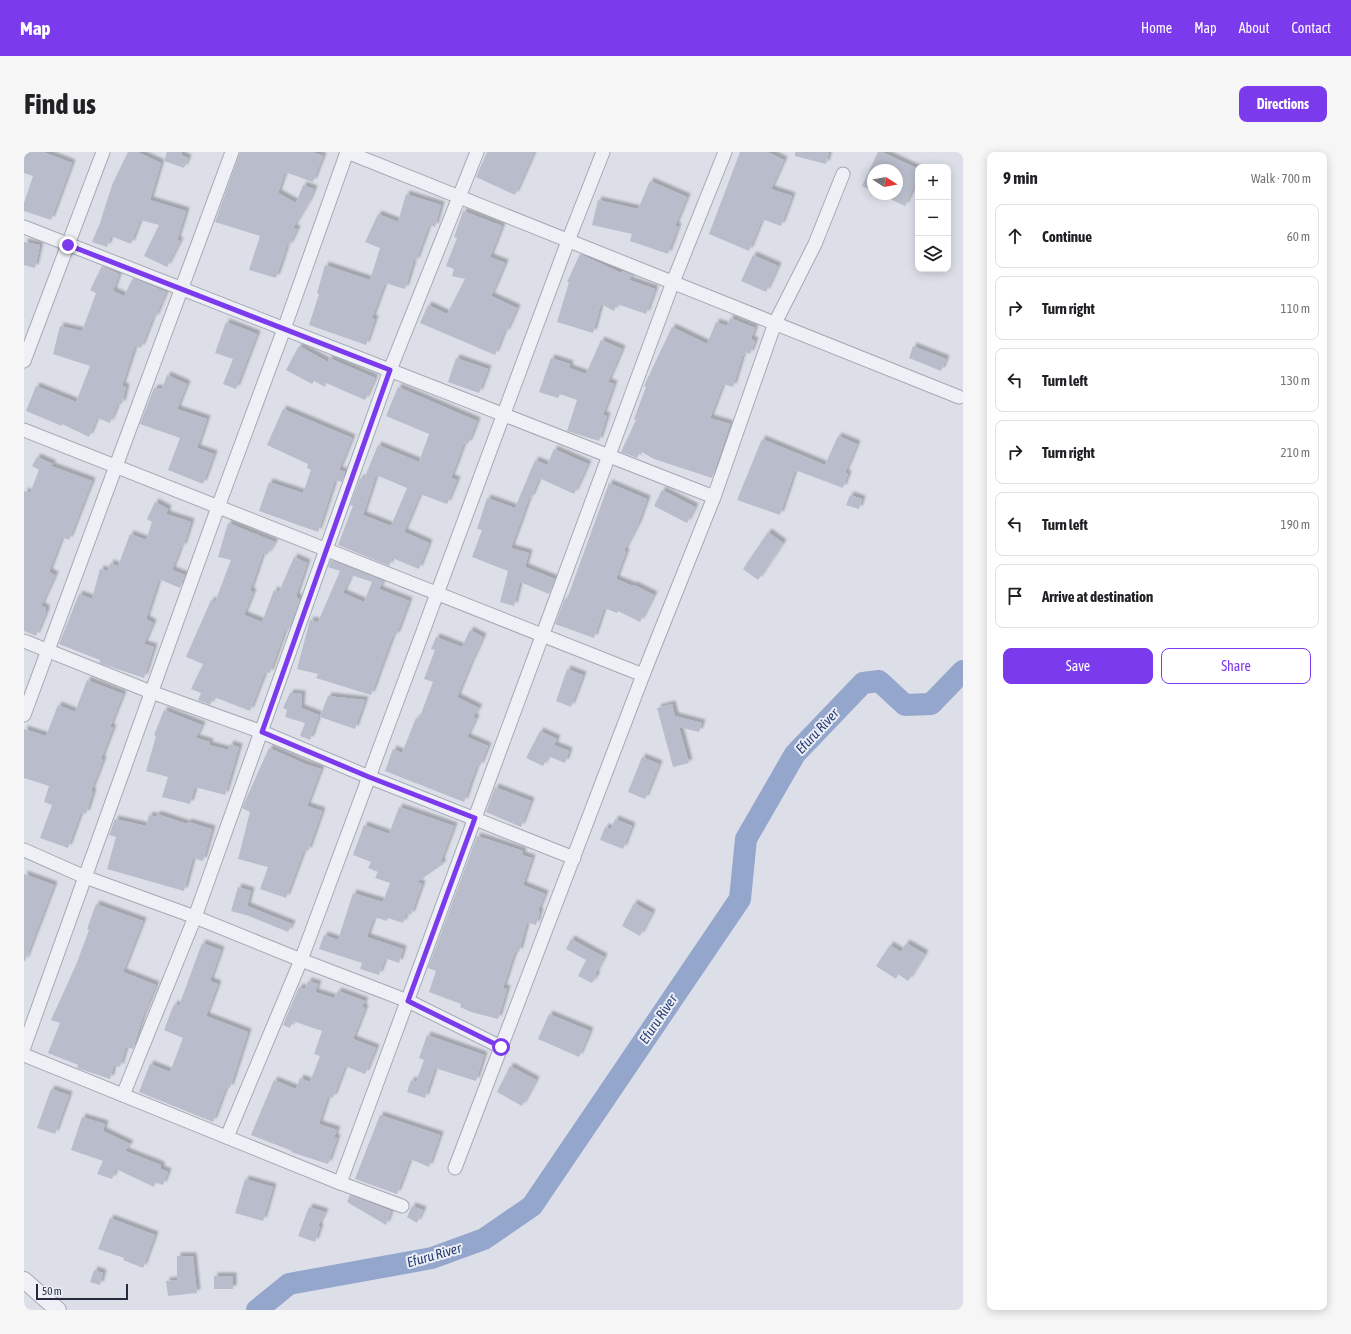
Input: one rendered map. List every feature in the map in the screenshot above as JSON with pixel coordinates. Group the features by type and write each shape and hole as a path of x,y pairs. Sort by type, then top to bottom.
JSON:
{"street":[{"path":"24,361 103,152"},
{"path":"24,716 232,152"},
{"path":"24,1047 347,152 959,397"},
{"path":"123,1095 195,917 390,370 477,152"},
{"path":"227,1137 301,960 568,241 603,152"},
{"path":"340,1183 673,282 725,152"},
{"path":"454,1168 643,675 714,497 776,323 815,244 843,174"},
{"path":"24,227 714,497"},
{"path":"24,430 218,506 326,551 542,637 643,675"},
{"path":"24,641 151,692 262,732 369,777 574,858"},
{"path":"24,850 85,877 195,917 408,1001 501,1047"},
{"path":"24,1055 340,1183 402,1206"},
{"path":"24,1280 58,1310"}],"building":[{"path":"24,152 43,152 72,163 51,220 24,211 24,203 33,176 24,173"},
{"path":"128,152 137,152 161,163 150,200 186,211 177,240 180,241 167,267 144,256 159,225 140,220 131,244 111,236 107,247 92,242 100,223 112,185"},
{"path":"167,152 182,152 181,155 188,158 184,168 164,161"},
{"path":"240,152 312,152 323,156 313,182 285,172 278,193 296,203 303,185 314,189 309,201 293,228 297,229 289,246 287,245 276,278 249,270 260,236 215,222"},
{"path":"487,152 534,152 515,195 476,177"},
{"path":"740,152 768,152 784,160 771,189 792,196 781,226 762,219 749,251 709,234"},
{"path":"795,152 829,152 826,164 795,156"},
{"path":"878,152 882,152 915,168 915,184 905,206 892,200 903,200 903,164 872,164"},
{"path":"867,175 867,188 862,186"},
{"path":"650,181 687,197 675,226 678,226 668,254 630,241 632,234 592,225 598,200 638,209"},
{"path":"406,194 441,205 435,227 429,225 416,261 414,260 405,289 385,283 372,318 375,319 366,345 309,325 319,294 317,293 325,265 370,280 380,248 365,242 378,214 398,222"},
{"path":"463,211 502,226 490,257 505,263 491,296 517,308 506,333 504,332 495,355 420,323 428,305 447,314 465,279 452,276 454,269 446,266 457,238 454,237"},
{"path":"24,242 40,245 35,268 24,265"},
{"path":"580,254 621,273 622,271 630,274 632,275 629,280 655,289 646,314 617,304 614,311 601,304 593,333 557,322 569,282 567,282"},
{"path":"753,255 778,266 766,292 741,281"},
{"path":"102,266 119,274 113,291 124,296 133,278 166,292 155,318 153,317 141,348 135,346 122,386 126,387 122,404 118,403 110,423 97,418 89,437 62,424 62,426 26,411 36,386 76,402 90,366 53,354 60,326 82,331 96,293 90,290"},
{"path":"730,318 755,328 751,339 755,341 750,354 745,352 742,357 733,387 723,384 710,418 730,424 712,478 654,459 640,451 637,458 621,452 636,420 634,419 646,387 644,386 672,327 707,344 716,322 727,326"},
{"path":"226,322 257,334 236,389 223,384 233,359 215,353"},
{"path":"601,340 622,349 608,382 614,384 603,415 607,416 599,441 567,431 577,400 560,394 558,398 539,392 551,358 570,364 569,368 586,374"},
{"path":"299,346 328,362 329,358 375,378 365,400 326,383 325,387 314,381 312,384 286,370"},
{"path":"913,346 946,359 941,371 909,358"},
{"path":"456,358 488,369 479,393 448,382"},
{"path":"167,375 187,384 177,409 207,419 197,448 214,454 203,484 168,470 180,438 140,424 154,388 162,389"},
{"path":"398,387 477,421 468,444 464,443 451,478 457,480 447,504 420,494 404,532 429,543 419,569 392,558 389,566 338,545 353,506 350,505 360,478 364,479 378,445 419,462 429,434 386,416","holes":["376,475 407,488 391,526 363,515"]},
{"path":"283,409 352,438 339,470 345,472 342,482 335,480 318,532 259,511 269,482 303,493 311,470 307,468 308,464 267,445"},
{"path":"838,436 857,444 845,473 848,474 843,488 795,470 780,515 737,500 762,439 825,465"},
{"path":"554,449 588,464 574,494 539,478 531,498 529,498 511,548 529,553 525,567 555,579 549,594 520,582 514,606 500,602 508,571 472,557 482,530 477,529 487,498 515,508 535,460 547,465"},
{"path":"37,457 53,464 51,466 92,481 69,540 62,537 49,572 55,575 41,606 46,608 46,612 36,636 24,631 24,491 30,493 39,470 32,466"},
{"path":"609,483 647,499 638,524 624,551 626,552 616,579 633,586 634,585 654,595 640,622 618,611 617,613 604,608 594,638 555,624 565,598 567,599"},
{"path":"662,490 695,507 687,523 654,506"},
{"path":"850,495 862,499 859,509 846,505"},
{"path":"155,502 168,509 166,514 191,522 183,547 181,546 172,570 185,575 180,588 159,579 146,619 153,623 144,644 154,647 144,678 102,664 100,663 100,660 59,644 79,594 92,599 100,569 108,571 110,563 118,566 130,534 146,540 152,522 147,519"},
{"path":"228,523 275,542 267,555 263,553 250,591 253,592 244,615 262,622 274,590 279,592 294,557 307,563 296,596 300,600 288,631 285,630 270,673 265,672 250,711 214,697 210,705 198,700 201,693 191,689 203,664 186,657 211,600 215,602 231,560 218,557"},
{"path":"768,532 783,543 758,580 743,569"},
{"path":"331,560 383,581 379,589 409,601 396,636 393,635 371,695 316,678 318,674 297,669 310,620 318,622 340,571 328,567","holes":["351,575 372,582 364,602 343,593"]},
{"path":"470,630 483,637 457,697 479,708 473,717 476,718 467,737 488,746 480,766 477,765 464,802 385,771 393,749 402,753 416,718 419,719 433,682 424,679 435,650 431,649 436,637 462,647"},
{"path":"567,669 583,675 571,707 556,701"},
{"path":"87,680 123,694 110,727 113,728 101,759 103,760 91,791 93,792 86,814 81,812 68,848 40,838 52,805 44,802 49,786 24,778 24,729 46,736 58,705 75,712"},
{"path":"290,693 302,694 301,708 319,715 310,740 300,736 305,723 285,717 287,710 283,708"},
{"path":"328,696 365,700 355,729 320,717"},
{"path":"672,704 675,716 702,723 699,732 679,727 689,763 673,767 657,708"},
{"path":"164,710 202,725 196,738 210,742 209,745 228,750 230,744 239,747 225,795 195,787 190,804 162,797 168,777 146,771 156,736 154,735"},
{"path":"540,731 557,739 554,745 569,751 565,763 548,756 543,766 526,758"},
{"path":"269,748 305,764 321,769 307,806 322,811 308,851 304,850 286,898 260,889 268,867 238,859 250,812 242,808"},
{"path":"642,757 659,764 645,799 628,792"},
{"path":"495,787 531,801 521,827 486,812"},
{"path":"399,807 454,826 441,861 443,864 417,882 422,884 411,915 406,913 403,923 388,918 387,921 374,917 367,937 403,949 399,963 385,958 379,975 360,969 362,963 319,949 324,935 338,940 353,893 383,902 390,883 375,878 378,872 368,868 371,862 353,855 364,825 389,834"},
{"path":"157,814 187,824 188,822 212,829 203,861 193,858 184,891 107,869 116,837 109,835 115,819 146,826 149,815 156,817"},
{"path":"615,819 632,826 623,849 600,840 605,827 611,829"},
{"path":"477,836 523,851 522,855 532,858 523,885 545,894 538,911 540,911 536,925 527,922 519,952 515,951 503,988 507,989 498,1019 471,1012 460,1007 461,1004 429,992 436,971 428,968"},
{"path":"24,874 54,885 25,961 24,961"},
{"path":"238,887 251,891 247,906 292,924 288,932 249,916 231,911"},
{"path":"634,903 652,913 640,936 622,926"},
{"path":"96,904 143,921 123,972 156,985 142,1019 133,1049 126,1047 120,1067 114,1065 110,1079 77,1068 78,1065 48,1053 60,1023 51,1020 76,965 89,930 87,929"},
{"path":"571,939 604,957 592,983 578,976 586,960 566,949"},
{"path":"202,943 221,950 210,981 218,984 206,1016 248,1032 230,1088 226,1087 213,1122 139,1092 150,1064 170,1072 183,1038 164,1030 174,1004 179,1006"},
{"path":"906,943 925,954 908,981 898,974 896,979 876,966 890,945 901,952"},
{"path":"308,981 318,984 315,992 334,998 338,991 365,1001 362,1007 365,1008 353,1039 376,1048 365,1074 345,1066 333,1098 328,1096 319,1124 337,1130 334,1137 337,1138 328,1164 291,1152 292,1151 251,1135 274,1080 296,1089 300,1078 310,1082 320,1056 314,1054 322,1031 293,1021 290,1028 283,1025 299,987 305,989"},
{"path":"549,1014 590,1031 579,1057 538,1039"},
{"path":"427,1035 484,1055 476,1081 435,1068 425,1098 407,1092 411,1080 416,1082 424,1060 419,1058"},
{"path":"510,1066 536,1080 522,1106 497,1092"},
{"path":"51,1089 69,1095 55,1134 37,1128"},
{"path":"380,1115 440,1135 429,1167 410,1159 397,1194 355,1179"},
{"path":"82,1117 105,1124 103,1131 130,1144 125,1151 161,1165 161,1169 168,1172 163,1185 155,1182 154,1187 116,1169 112,1179 97,1174 103,1161 71,1150"},
{"path":"245,1179 273,1187 263,1221 235,1213"},
{"path":"350,1195 391,1211 386,1225 347,1202"},
{"path":"412,1206 423,1210 417,1223 407,1217"},
{"path":"309,1207 325,1212 318,1226 320,1227 315,1242 298,1236"},
{"path":"110,1218 155,1235 143,1268 123,1260 124,1258 98,1249"},
{"path":"177,1256 193,1256 197,1293 168,1296 166,1281 177,1280"},
{"path":"94,1270 103,1273 100,1285 90,1282"},
{"path":"214,1276 233,1276 233,1289 214,1289"}],"waterway":[{"name":"Efuru River","path":"257,1310 289,1284 432,1258 484,1239 532,1206 740,899 746,839 795,754 863,683 879,681 905,705 931,704 963,671"}],"route":[{"path":"68,245 390,370 262,732 369,777 475,818 408,1001 501,1047"}]}
